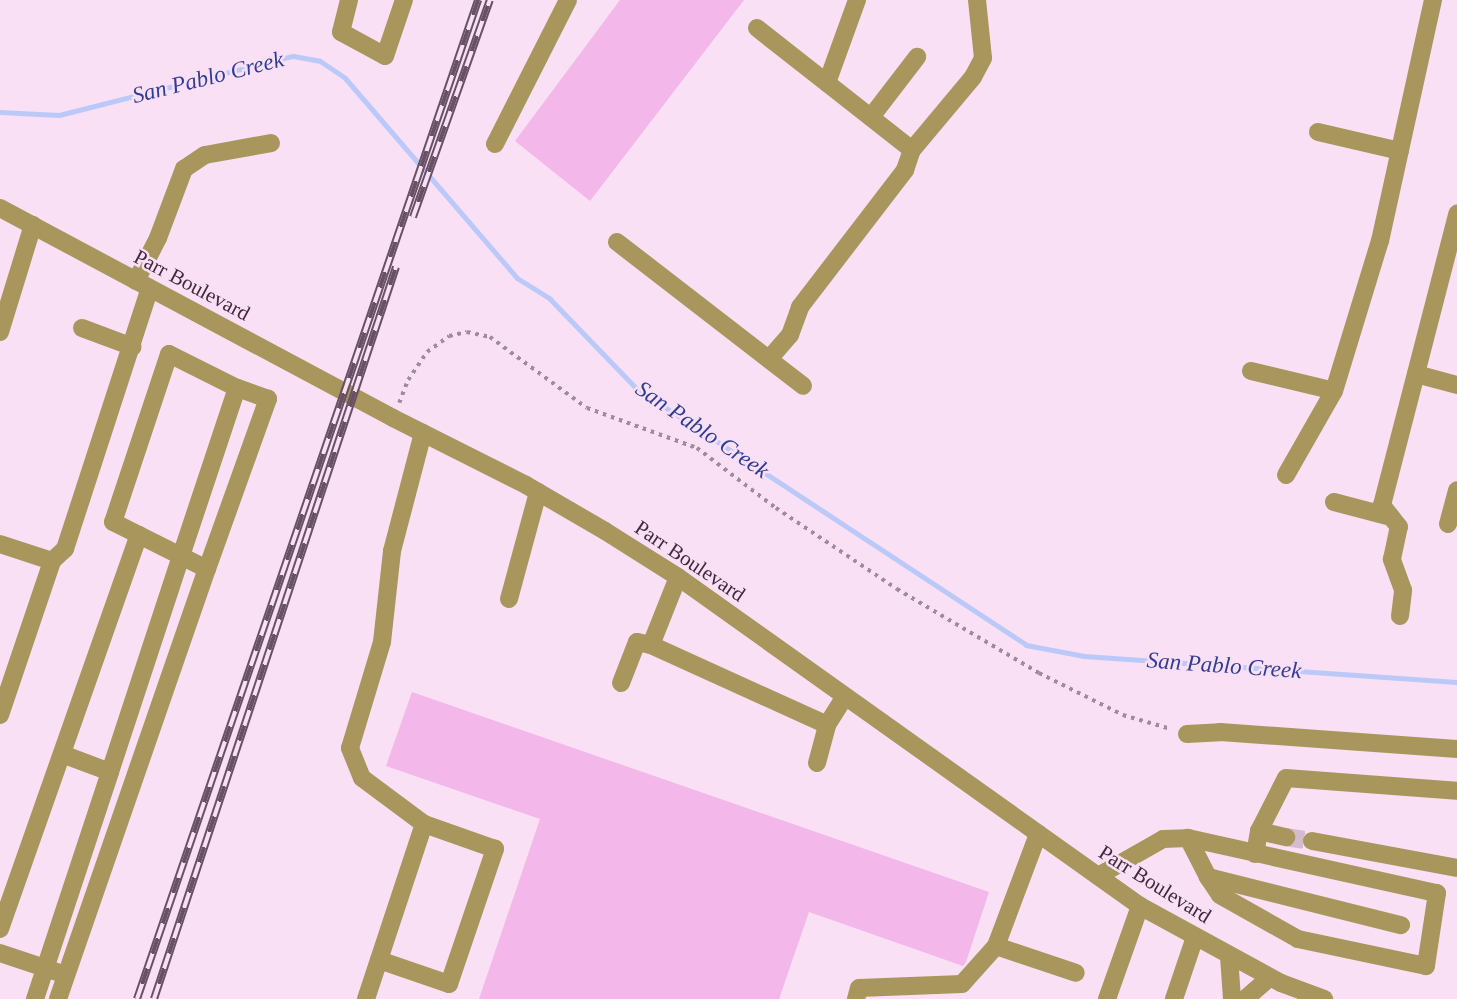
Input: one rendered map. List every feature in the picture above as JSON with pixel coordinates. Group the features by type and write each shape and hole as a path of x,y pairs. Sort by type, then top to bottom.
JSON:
{"street":[{"path":"349,0 341,32 385,56 404,0"},
{"path":"495,144 568,0"},
{"path":"827,83 857,0"},
{"path":"769,359 790,335 800,307 905,170 912,150 973,77 983,58 977,0"},
{"path":"1286,475 1334,391 1380,241 1433,0"},
{"path":"757,28 912,150"},
{"path":"871,117 917,57"},
{"path":"1318,132 1400,151"},
{"path":"0,715 52,561 65,550 133,347 143,284 184,169 205,155 271,143"},
{"name":"Parr Boulevard","path":"0,208 393,418 538,492 678,578 1140,905 1229,956 1321,998"},
{"path":"1400,616 1403,590 1392,559 1399,527 1382,505 1457,214"},
{"path":"0,332 33,225"},
{"path":"617,242 803,386"},
{"path":"82,328 133,347"},
{"path":"58,999 268,399 237,388 169,354 113,522 207,569"},
{"path":"1251,370 1334,391"},
{"path":"1416,374 1457,385"},
{"path":"35,999 237,388"},
{"path":"379,960 449,984 495,849 424,824 362,778 350,748 382,642 392,551 423,433"},
{"path":"1448,524 1457,490"},
{"path":"509,599 538,492"},
{"path":"1334,502 1391,517"},
{"path":"0,929 139,535"},
{"path":"0,544 52,561"},
{"path":"621,683 678,578"},
{"path":"644,643 827,725"},
{"path":"817,763 827,725 844,698"},
{"path":"1187,734 1220,732 1457,749"},
{"path":"62,754 110,772"},
{"path":"1255,854 1259,831 1286,778 1457,790"},
{"path":"366,999 424,824"},
{"path":"1259,831 1286,837"},
{"path":"856,999 859,988 962,984 996,946 1038,834"},
{"path":"1098,876 1163,839 1188,838 1437,892 1426,966 1298,939 1220,895 1188,838"},
{"path":"1312,841 1457,868"},
{"path":"1208,877 1401,925"},
{"path":"1107,999 1140,905"},
{"path":"1174,999 1195,937"},
{"path":"996,946 1076,973"},
{"path":"0,953 67,975"},
{"path":"1229,956 1232,999"},
{"path":"1245,999 1270,977"}],"path":[{"path":"393,418 408,380 427,352 449,336 467,332 490,337 587,408 697,448 776,508 898,589 1039,673 1123,715 1187,734"}],"building":[{"path":"620,0 744,0 590,201 515,141"},
{"path":"412,692 989,892 966,962 963,966 809,912 779,999 479,999 540,819 386,766"}],"waterway":[{"name":"San Pablo Creek","path":"0,112 59,115 293,56 320,61 345,78 517,278 550,299 637,389 1026,645 1084,656 1457,682"}],"tunnel":[{"path":"1286,837 1312,841"}],"railway":[{"path":"137,999 478,0"},
{"path":"413,217 490,0"},
{"path":"154,999 396,267"}]}
